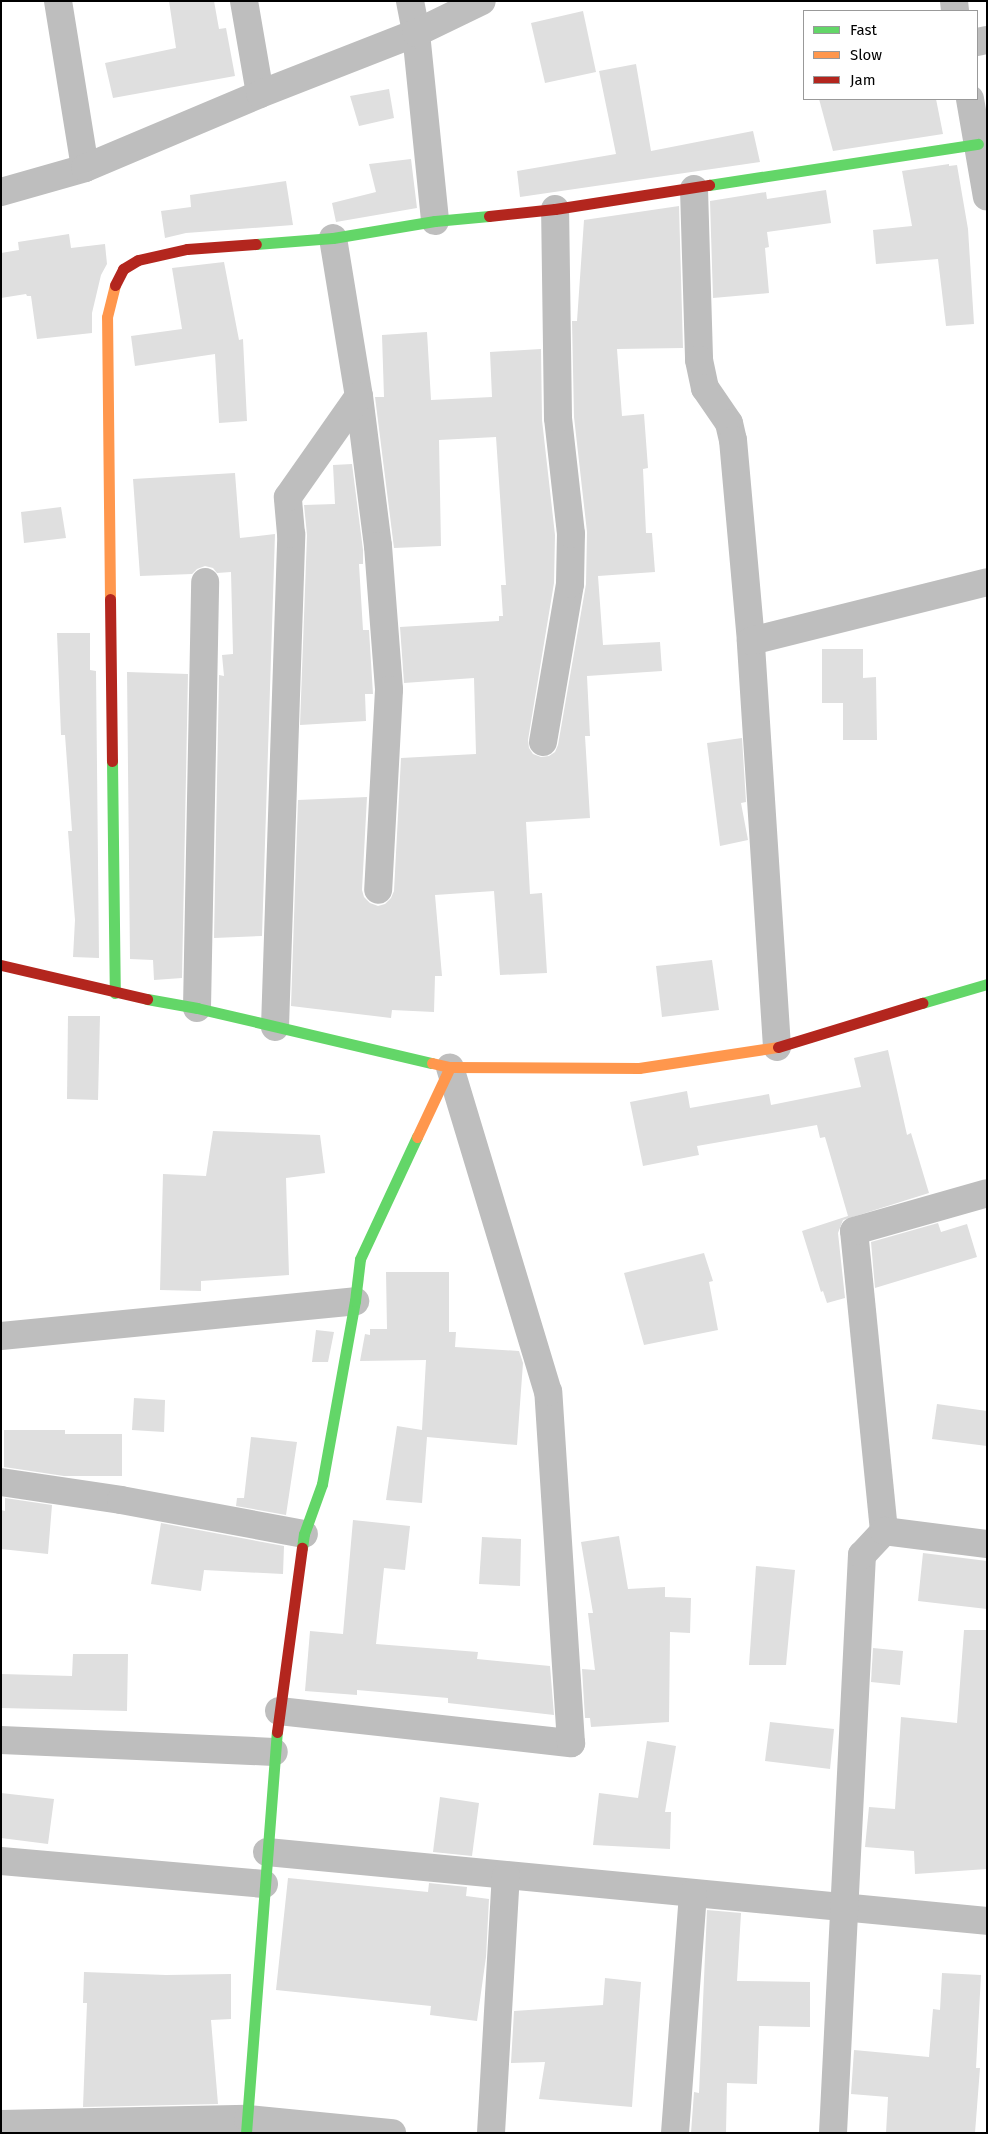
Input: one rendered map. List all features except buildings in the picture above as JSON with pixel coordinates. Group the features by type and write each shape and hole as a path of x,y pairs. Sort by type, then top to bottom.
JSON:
{"street":[{"path":"58,1 85,168"},
{"path":"244,1 260,94"},
{"path":"410,1 416,33 435,221"},
{"path":"1,192 85,168 260,94 416,33 482,1"},
{"path":"970,100 987,197"},
{"path":"115,993 107,317 116,279 123,269 138,260 187,250 333,238 435,221 555,209 978,144"},
{"path":"694,189 699,360 705,388 729,423 734,440 751,641 777,1047"},
{"path":"543,742 570,584 571,534 558,418 555,209"},
{"path":"333,238 359,396 378,546 389,690 378,890"},
{"path":"275,1027 291,534 288,497 359,396"},
{"path":"197,1008 204,582"},
{"path":"751,641 987,582"},
{"path":"1,965 115,993 197,1008 450,1067 639,1068 777,1047 987,984"},
{"path":"247,2126 274,1752 304,1534 322,1484 355,1301 360,1259 450,1067"},
{"path":"280,1711 571,1743 548,1392 450,1067"},
{"path":"833,2133 862,1555 884,1531 854,1231 987,1193"},
{"path":"1,1336 355,1301"},
{"path":"1,1482 121,1500 304,1534"},
{"path":"884,1531 987,1544"},
{"path":"1,1740 274,1752"},
{"path":"267,1852 987,1921"},
{"path":"1,1861 264,1884"},
{"path":"491,2133 506,1875"},
{"path":"675,2133 693,1894"},
{"path":"1,2124 28,2128 247,2126 392,2133"}],"traffic: fast":[{"path":"709,185 978,144"},
{"path":"256,244 333,238 435,221 489,216"},
{"path":"112,761 115,993"},
{"path":"922,1003 987,984"},
{"path":"147,999 197,1008 432,1063"},
{"path":"302,1548 304,1534 322,1484 355,1301 360,1259 417,1137"},
{"path":"246,2133 277,1732"}],"traffic: slow":[{"path":"110,599 107,317 115,285"},
{"path":"432,1063 450,1067 639,1068 778,1047"},
{"path":"417,1137 450,1067"}],"traffic: jam":[{"path":"489,216 555,209 709,185"},
{"path":"115,285 123,269 138,260 187,249 256,244"},
{"path":"110,599 112,761"},
{"path":"1,965 147,999"},
{"path":"778,1047 922,1003"},
{"path":"277,1732 302,1548"}]}
